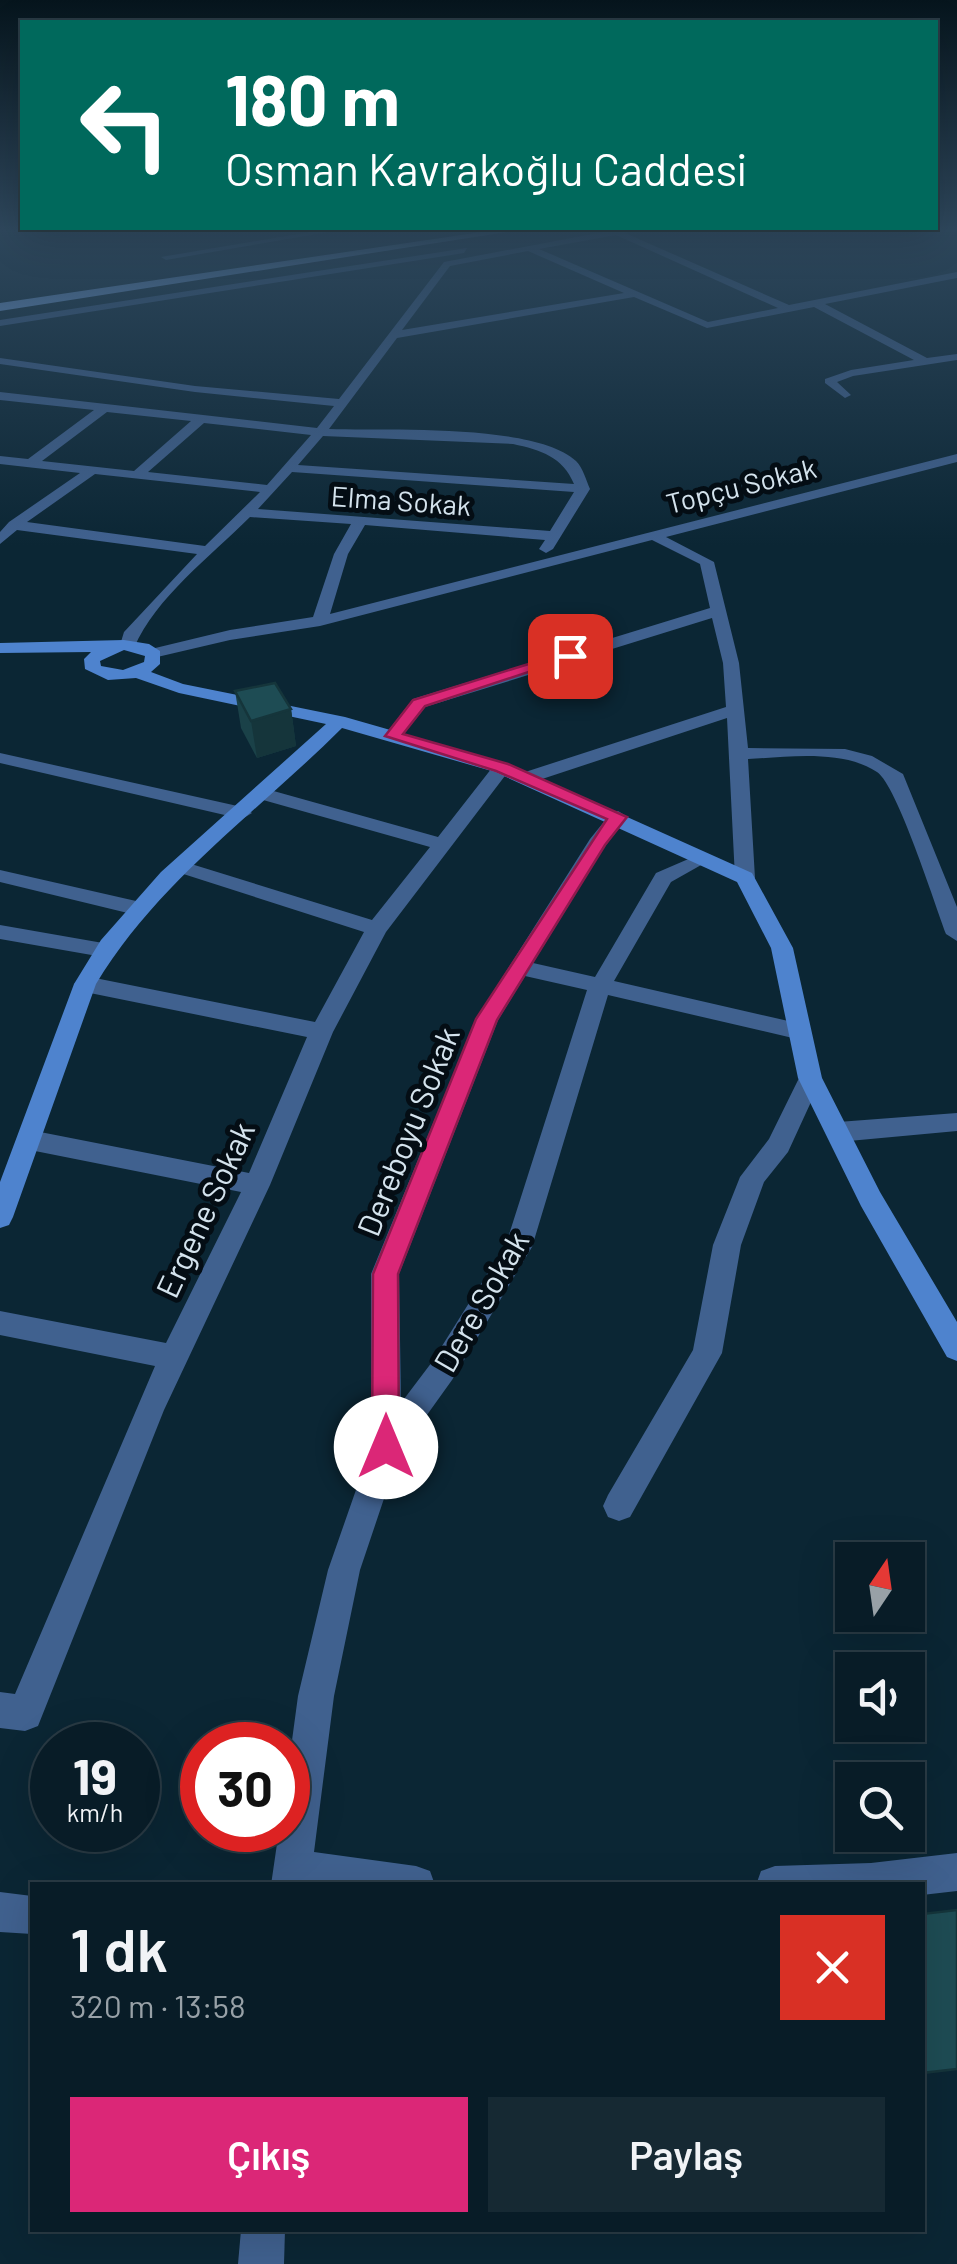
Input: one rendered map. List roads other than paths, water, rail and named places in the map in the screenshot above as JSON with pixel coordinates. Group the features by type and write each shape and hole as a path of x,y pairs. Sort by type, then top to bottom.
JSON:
{"street":[{"path":"80,669 121,646 151,608 270,489 320,432 392,335"},
{"path":"874,335 926,362"},
{"path":"845,395 829,380 957,357"},
{"path":"0,361 194,389 339,403"},
{"path":"37,378 53,369"},
{"path":"3,396 22,387"},
{"path":"160,414 194,389"},
{"path":"3,396 320,432 512,440 544,447 573,465 583,489"},
{"path":"30,464 104,408"},
{"path":"136,476 200,420"},
{"name":"Topçu Sokak","path":"148,663 957,458"},
{"path":"0,460 270,489"},
{"path":"286,468 583,489"},
{"path":"0,540 14,525 91,471"},
{"path":"538,565 583,489"},
{"name":"Elma Sokak","path":"245,512 553,536"},
{"path":"320,621 341,554 358,523"},
{"path":"14,525 209,551"},
{"path":"654,536 707,562 720,610 735,710 745,878 782,948 810,1078 870,1199 957,1348"},
{"path":"393,736 419,703 720,610"},
{"path":"0,648 121,646 179,688 339,721 514,772 745,878"},
{"path":"0,662 117,676 148,663"},
{"path":"514,772 735,710"},
{"path":"0,1217 84,984 102,950 136,908 339,721"},
{"path":"740,754 812,752 884,764 896,778 957,934"},
{"path":"0,758 242,813"},
{"name":"Ergene Sokak","path":"12,1712 172,1357 257,1184 322,1032 377,930 442,844 514,772"},
{"path":"264,794 442,844"},
{"name":"Dereboyu Sokak","path":"386,1447 386,1274 486,1019 618,817"},
{"name":"Dere Sokak","path":"291,1876 316,1696 344,1570 386,1447 442,1371 518,1247 599,988 663,878 700,860"},
{"path":"181,867 377,930"},
{"path":"0,876 136,908"},
{"path":"0,932 102,950"},
{"path":"520,968 797,1031"},
{"path":"84,984 322,1032"},
{"path":"618,1506 708,1353 727,1245 754,1177 779,1145 810,1078"},
{"path":"838,1132 957,1122"},
{"path":"30,1140 257,1184"},
{"path":"0,1324 172,1357"},
{"path":"871,1882 957,1872"},
{"path":"291,1876 374,1882"},
{"path":"0,1912 30,1915"},
{"path":"260,2264 263,2232"}]}
